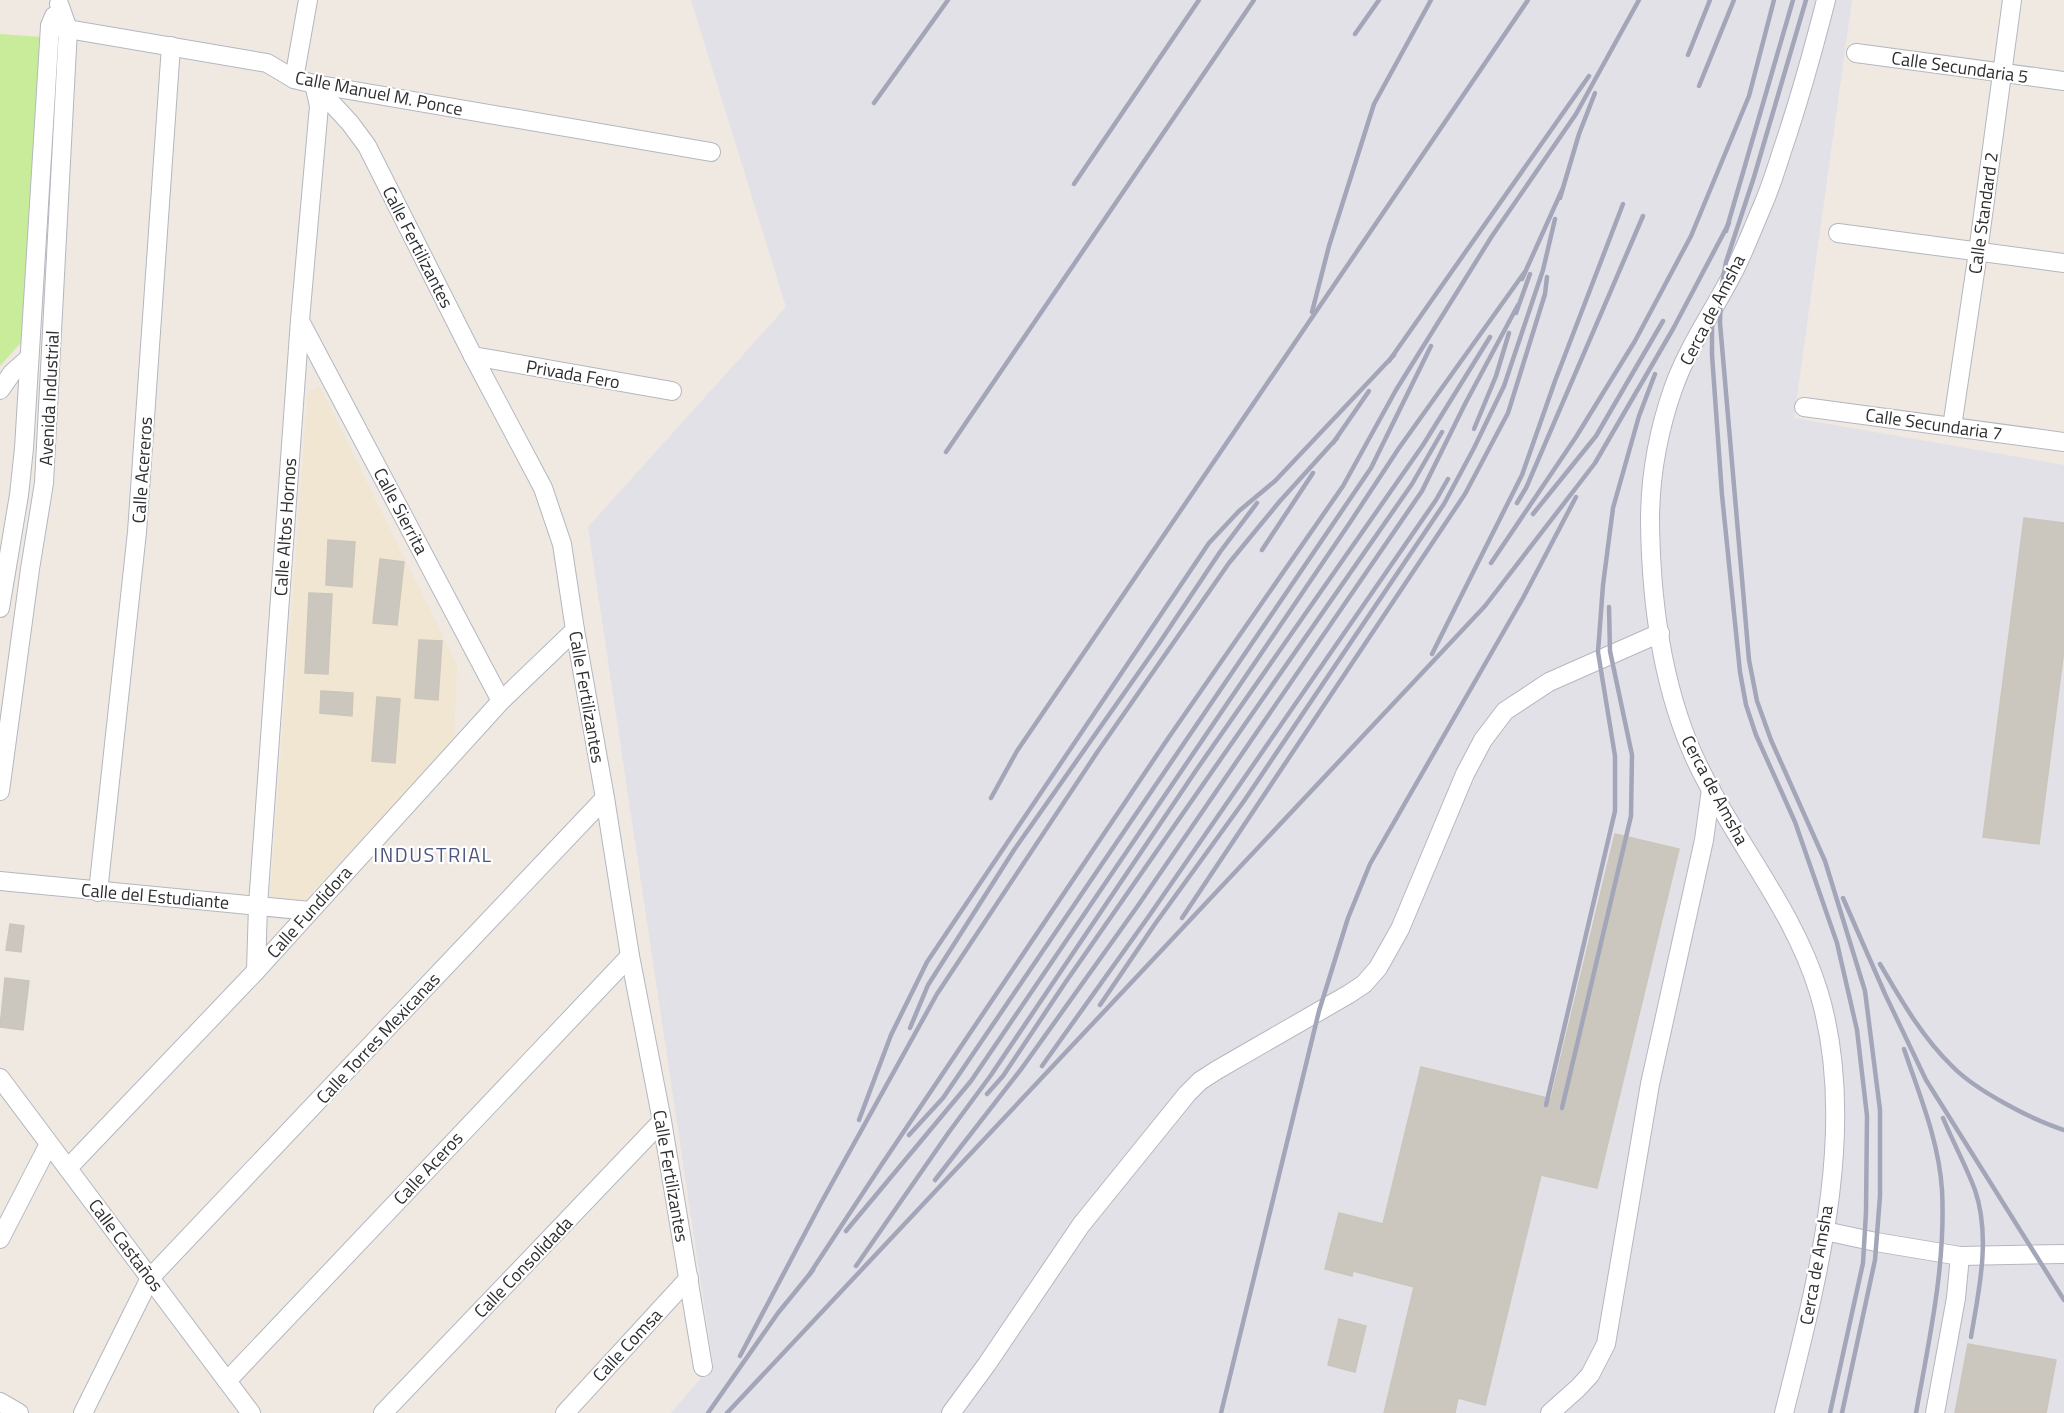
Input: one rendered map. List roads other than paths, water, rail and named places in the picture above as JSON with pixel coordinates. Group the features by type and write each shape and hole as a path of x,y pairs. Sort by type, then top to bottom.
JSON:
{"street":[{"path":"294,80 308,0"},
{"name":"Cerca de Amsha","path":"1784,1413 1806,1325 1825,1231 1834,1145 1836,1092 1831,1049 1820,994 1806,956 1786,917 1711,789 1683,734 1667,678 1656,611 1650,523 1655,455 1673,388 1687,356 1736,268 1765,202 1802,92 1826,0"},
{"name":"Calle Standard 2","path":"1952,427 2012,0"},
{"name":"Avenida Industrial","path":"0,791 23,614 44,483 59,2"},
{"name":"Calle Manuel M. Ponce","path":"59,27 267,63 294,80 314,84 711,152"},
{"name":"Avenida Industrial","path":"0,608 2,572 20,495 29,358 59,27"},
{"name":"Calle Acereros","path":"98,892 136,543 171,46"},
{"name":"Calle Secundaria 5","path":"1856,53 2064,81"},
{"name":"Calle Altos Hornos","path":"256,971 258,905 300,320 319,106 314,84"},
{"name":"Calle Fertilizantes","path":"314,84 350,123 367,146 473,356 543,488 553,513 562,544 630,956 662,1121 703,1367"},
{"path":"1838,233 2064,263"},
{"name":"Calle Sierrita","path":"300,320 501,701"},
{"name":"Privada Fero","path":"473,356 672,391"},
{"path":"0,390 12,374 29,358"},
{"name":"Calle Secundaria 7","path":"1804,407 2064,442"},
{"name":"Calle Fundidora","path":"68,1168 256,971 501,701 575,630"},
{"path":"951,1413 1081,1225 1187,1094 1217,1070 1349,994 1364,984 1378,968 1400,929 1465,774 1483,740 1505,711 1549,682 1660,633"},
{"path":"1550,1413 1590,1374 1606,1344 1650,1084 1704,840 1711,789"},
{"name":"Calle Torres Mexicanas","path":"83,1413 150,1278 605,798"},
{"name":"Calle del Estudiante","path":"0,881 310,911"},
{"name":"Calle Aceros","path":"227,1381 630,956"},
{"name":"Calle Castaños","path":"0,1078 251,1413"},
{"name":"Calle Consolidada","path":"383,1413 662,1121"},
{"path":"0,1239 50,1144"},
{"path":"1825,1231 1960,1256 2064,1254"},
{"path":"1935,1413 1956,1298 1960,1256"},
{"name":"Calle Comsa","path":"565,1413 689,1278"},
{"path":"0,1402 19,1413"}],"railway":[{"path":"874,103 948,0"},
{"path":"1074,184 1199,0"},
{"path":"946,452 1254,0"},
{"path":"1355,34 1379,0"},
{"path":"1312,312 1329,246 1374,104 1431,0"},
{"path":"991,798 1017,751 1528,0"},
{"path":"809,1275 1169,737 1343,486 1396,390 1492,236 1576,114 1639,0"},
{"path":"1688,55 1710,0"},
{"path":"1699,86 1734,0"},
{"path":"1491,563 1576,437 1635,341 1691,236 1749,96 1774,0"},
{"path":"1726,231 1793,0"},
{"path":"1806,0 1754,177 1726,262 1721,289 1720,323 1749,660 1757,701 1771,740 1825,861 1865,991 1880,1110 1880,1196 1875,1260 1842,1413"},
{"path":"1389,361 1589,76"},
{"path":"1560,198 1579,134 1595,93"},
{"path":"1522,279 1562,190"},
{"path":"1432,654 1522,475 1555,381 1623,204"},
{"path":"1517,503 1526,488 1643,216"},
{"path":"1100,1005 1244,801 1444,504 1504,386 1543,270 1555,219"},
{"path":"727,1413 1485,606 1595,463 1673,329 1729,223"},
{"path":"846,1231 971,1081 1399,448 1524,273"},
{"path":"1516,313 1530,274"},
{"path":"1182,918 1465,494 1508,413 1545,294 1547,277"},
{"path":"935,1180 1022,1068 1137,907 1422,491 1518,305"},
{"path":"1712,320 1712,355 1722,495 1740,672 1746,705 1756,735 1795,822 1837,943 1857,1030 1867,1116 1863,1263 1830,1413"},
{"path":"1533,514 1596,436 1663,321"},
{"path":"1474,429 1496,376 1509,333"},
{"path":"856,1266 991,1075 1197,769 1423,445 1490,337"},
{"path":"909,1135 943,1098 1371,468 1431,346"},
{"path":"859,1120 891,1035 927,962 1209,543 1239,511 1275,481 1394,355"},
{"path":"1546,1105 1615,811 1615,756 1598,652 1603,585 1613,508 1639,416 1655,374"},
{"path":"1333,443 1369,391"},
{"path":"987,1094 1003,1076 1065,983 1412,484 1442,432"},
{"path":"740,1356 821,1203 937,994 1098,751 1229,563 1280,501 1337,438"},
{"path":"1262,550 1313,473"},
{"path":"1042,1066 1149,916 1436,500 1448,479"},
{"path":"1221,1413 1319,1011 1348,918 1370,864 1523,598 1576,497"},
{"path":"910,1028 928,985 1014,850 1158,645 1220,552 1257,503"},
{"path":"1562,1108 1631,816 1632,755 1610,651 1609,607"},
{"path":"1843,898 1926,1080 2064,1300"},
{"path":"1880,964 1922,1030 1952,1066 1975,1085 2005,1103 2064,1130"},
{"path":"1904,1049 1933,1136 1940,1172 1943,1218 1939,1274 1916,1413"},
{"path":"1943,1118 1968,1172 1980,1208 1982,1264 1971,1337"},
{"path":"708,1413 778,1313 813,1270"}],"district":[{"name":"INDUSTRIAL","path":"433,854"}]}
